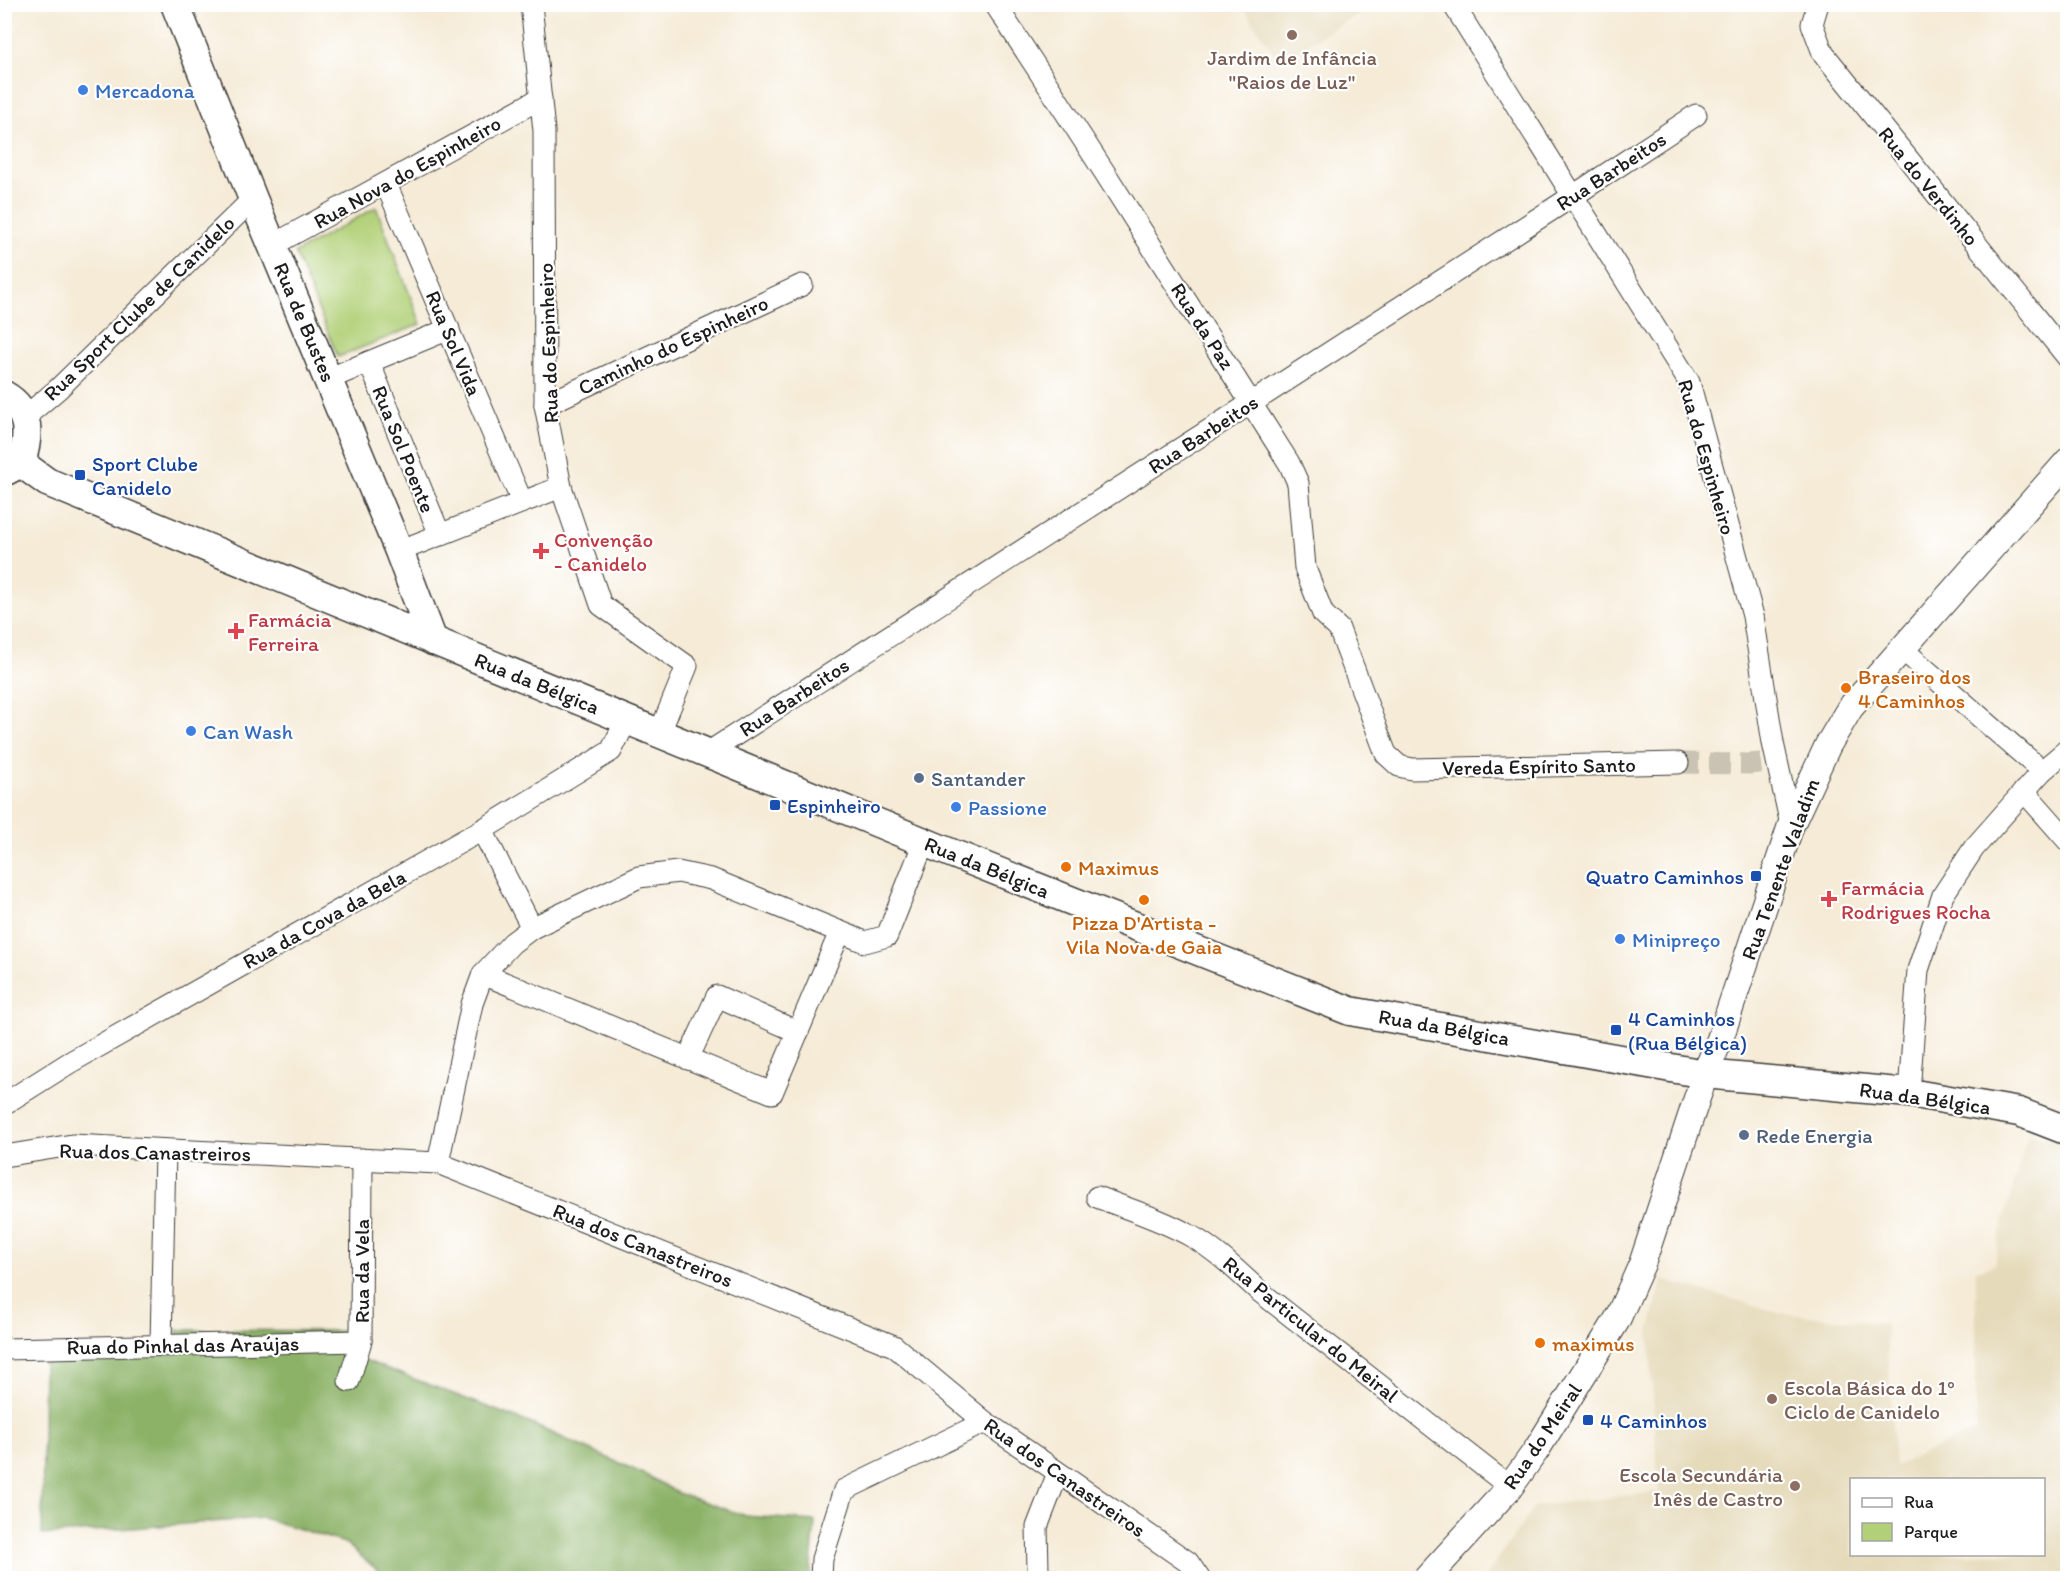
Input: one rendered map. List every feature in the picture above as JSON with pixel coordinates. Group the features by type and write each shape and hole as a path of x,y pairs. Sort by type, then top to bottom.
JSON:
{"main road":[{"name":"Rua de Bustes","path":"175,4 399,551 433,641"},
{"path":"4,395 12,399 25,417"},
{"name":"Rua da Bélgica","path":"25,417 28,440 13,468 433,641 627,718 924,842 1350,1011 1705,1074 1909,1093 2019,1112 2067,1131"}],"street":[{"name":"Rua do Espinheiro","path":"531,4 544,131 545,405 561,487 601,605 687,666 660,732"},
{"name":"Rua da Paz","path":"994,4 1289,463 1298,483 1305,568 1323,614 1339,629 1386,754 1399,766"},
{"name":"Rua do Espinheiro","path":"1454,4 1689,382 1753,616 1773,743 1791,825"},
{"name":"Rua do Verdinho","path":"1818,4 1812,24 1823,53 2067,358"},
{"name":"Rua Nova do Espinheiro","path":"273,245 541,98"},
{"name":"Rua Barbeitos","path":"709,752 1696,116"},
{"name":"Rua Sol Vida","path":"386,184 522,502"},
{"name":"Rua Sport Clube de Canidelo","path":"25,417 58,389 253,199"},
{"name":"Caminho do Espinheiro","path":"545,405 802,285"},
{"path":"328,378 449,329"},
{"name":"Rua Sol Poente","path":"369,362 440,535"},
{"name":"Rua Tenente Valadim","path":"1705,1074 1720,1039 1791,825 1828,745 1850,708 2067,461"},
{"path":"399,551 561,487"},
{"path":"1902,649 2042,771"},
{"name":"Rua da Cova da Bela","path":"4,1104 69,1063 482,830 611,751 627,718"},
{"path":"1909,1093 1918,970 1943,895 1974,848 2042,771 2067,748"},
{"name":"Vereda Espírito Santo","path":"1399,766 1412,769 1678,763"},
{"path":"2024,791 2067,841"},
{"path":"482,830 532,928"},
{"path":"438,1162 472,1004 483,974 512,943 532,928 639,877 678,872 711,879 865,942 886,936 924,842"},
{"path":"483,974 772,1093 840,932"},
{"path":"688,1059 717,996 798,1032"},
{"name":"Rua do Meiral","path":"1427,1578 1510,1487 1537,1449 1617,1320 1642,1264 1705,1074"},
{"name":"Rua dos Canastreiros","path":"4,1156 72,1145 438,1162 894,1346 985,1422 1188,1562 1198,1578"},
{"path":"161,1346 165,1150"},
{"name":"Rua da Vela","path":"349,1381 360,1341 362,1159"},
{"name":"Rua Particular do Meiral","path":"1096,1197 1150,1217 1191,1236 1206,1246 1259,1291 1510,1487"},
{"name":"Rua do Pinhal das Araújas","path":"4,1349 360,1341"},
{"path":"821,1578 822,1559 844,1490 985,1422"},
{"path":"1041,1578 1038,1570 1037,1527 1058,1473"}],"shaded area":[{"name":"Jardim de Infância \"Raios de Luz\"","path":"1254,4 1373,5 1279,61 1245,10"},
{"path":"2029,1131 2067,1148 2067,1578 1485,1578 1535,1506 1659,1492 1649,1332 1662,1280 1778,1313 1886,1324 1895,1466 1976,1430 1976,1270 1994,1265 2001,1229"}],"green space":[{"path":"376,207 421,324 338,357 295,253"},
{"path":"177,1330 350,1331 346,1353 527,1422 644,1474 678,1493 746,1516 815,1521 810,1578 387,1578 345,1543 263,1518 42,1535 44,1352 178,1354"}],"tunnel":[{"path":"1678,763 1750,764 1778,761"}],"place":[{"name":"Jardim de Infância \"Raios de Luz\"","path":"1292,35"},
{"name":"Mercadona","path":"83,90"},
{"name":"Sport Clube Canidelo","path":"80,475"},
{"name":"Convenção - Canidelo","path":"541,551"},
{"name":"Farmácia Ferreira","path":"236,631"},
{"name":"Braseiro dos 4 Caminhos","path":"1846,688"},
{"name":"Can Wash","path":"191,731"},
{"name":"Santander","path":"919,778"},
{"name":"Espinheiro","path":"775,805"},
{"name":"Passione","path":"956,807"},
{"name":"Maximus","path":"1066,867"},
{"name":"Quatro Caminhos","path":"1756,876"},
{"name":"Farmácia Rodrigues Rocha","path":"1829,899"},
{"name":"Pizza D'Artista - Vila Nova de Gaia","path":"1144,900"},
{"name":"Minipreço","path":"1620,939"},
{"name":"4 Caminhos (Rua Bélgica)","path":"1616,1030"},
{"name":"Rede Energia","path":"1744,1135"},
{"name":"maximus","path":"1540,1343"},
{"name":"Escola Básica do 1º Ciclo de Canidelo","path":"1772,1399"},
{"name":"4 Caminhos","path":"1588,1420"},
{"name":"Escola Secundária Inês de Castro","path":"1795,1486"}]}
